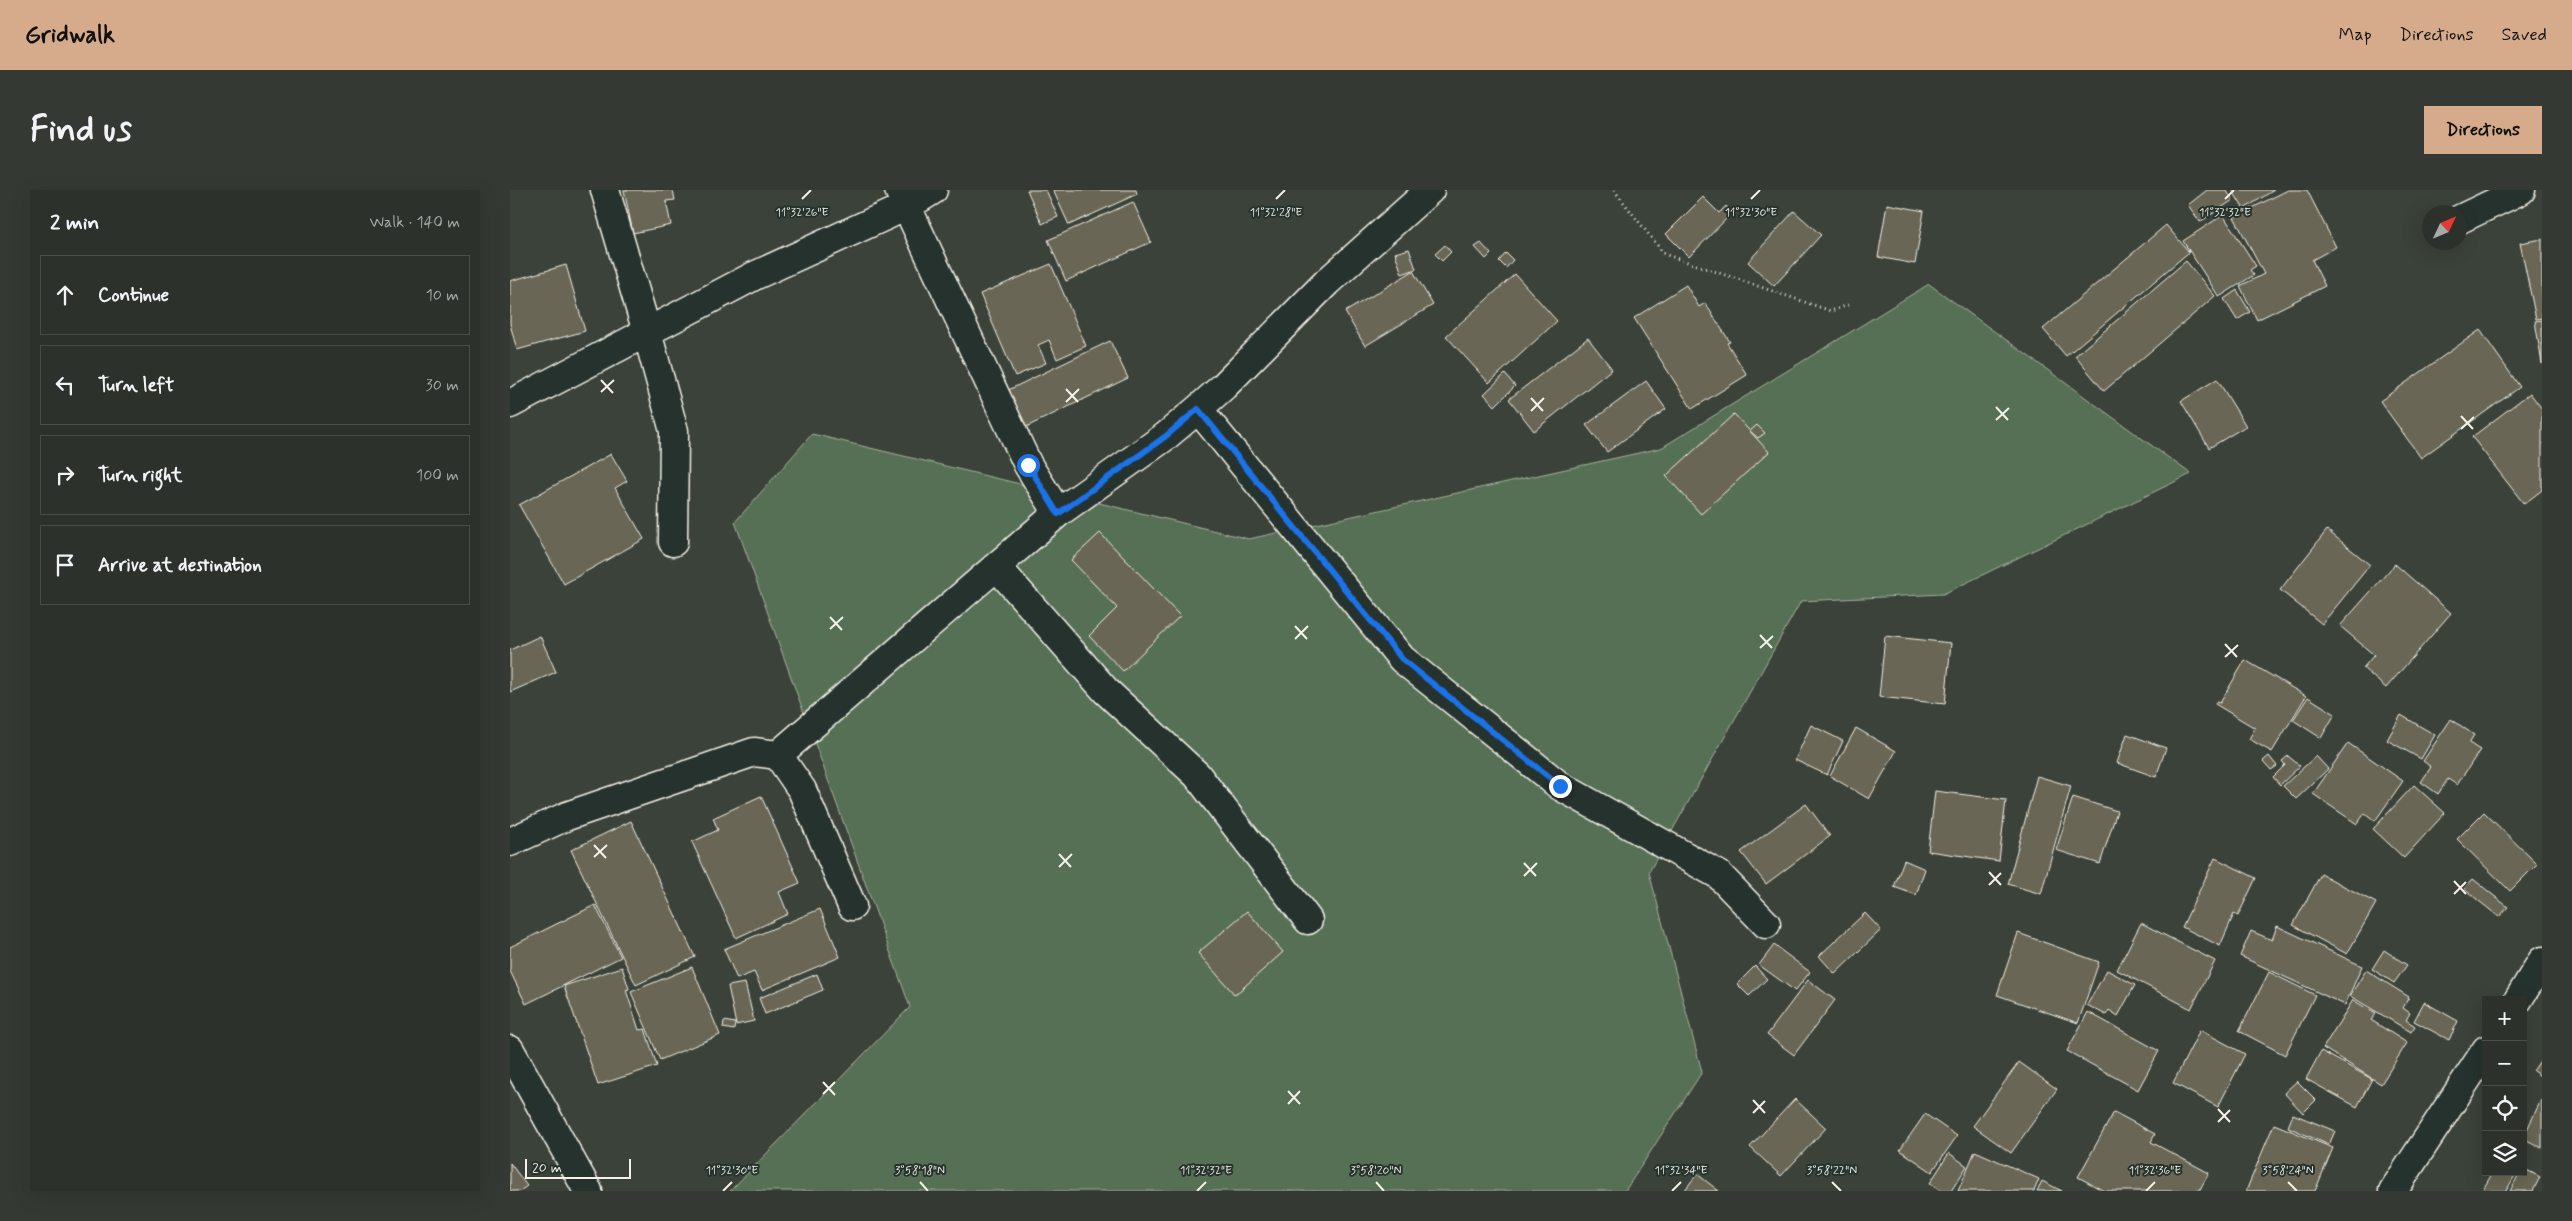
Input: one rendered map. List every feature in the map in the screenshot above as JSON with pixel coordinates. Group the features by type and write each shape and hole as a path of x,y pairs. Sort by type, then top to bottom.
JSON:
{"main road":[{"path":"604,190 647,332 674,432 673,542"},
{"path":"510,404 903,198 933,190"},
{"path":"510,842 567,816 754,752 778,755 1058,514 1166,436 1198,409 1224,386 1327,282 1430,190"},
{"path":"2467,216 2521,190"},
{"path":"903,198 1028,465 1058,514"},
{"path":"1198,409 1402,659 1560,786 1719,875 1766,924"},
{"path":"997,567 1106,691 1197,774 1308,920"},
{"path":"778,755 802,790 852,906"},
{"path":"2520,996 2542,961"},
{"path":"510,1050 588,1191"},
{"path":"2393,1191 2482,1056"}],"path":[{"path":"1614,190 1664,254 1831,310 1848,305"}],"green space":[{"path":"1929,284 2191,474 1943,594 1801,601 1649,872 1702,1072 1625,1191 730,1191 910,1007 735,522 812,434 1249,539 1661,448"}],"building":[{"path":"624,190 673,190 675,200 666,201 671,225 633,233"},
{"path":"1027,190 1046,190 1058,217 1042,224"},
{"path":"1053,190 1136,190 1137,194 1069,225"},
{"path":"2207,190 2226,190 2233,200 2200,222 2188,205"},
{"path":"2232,190 2274,190 2244,209"},
{"path":"2288,190 2307,190 2336,247 2312,260 2325,286 2257,320 2240,286 2264,274 2234,217"},
{"path":"1703,197 1719,213 1726,206 1732,213 1689,257 1666,234"},
{"path":"1133,202 1151,242 1066,281 1048,240"},
{"path":"1887,204 1924,211 1915,264 1878,257"},
{"path":"1794,211 1821,235 1774,286 1748,262"},
{"path":"2223,215 2256,266 2250,270 2254,275 2219,297 2183,241"},
{"path":"2166,225 2189,252 2066,356 2043,329"},
{"path":"2542,239 2542,318 2536,319 2520,243"},
{"path":"1481,243 1491,254 1486,259 1475,247"},
{"path":"1445,245 1451,252 1442,261 1435,254"},
{"path":"1409,249 1416,269 1402,274 1395,253"},
{"path":"1506,253 1513,260 1506,268 1499,261"},
{"path":"2186,261 2215,296 2104,391 2075,356"},
{"path":"1051,264 1086,346 1057,359 1049,340 1038,345 1046,363 1015,376 980,294"},
{"path":"566,265 585,331 517,350 510,324 510,281"},
{"path":"1413,271 1433,305 1365,346 1345,312"},
{"path":"1515,274 1557,321 1489,383 1446,336"},
{"path":"1686,285 1699,307 1705,303 1730,342 1727,343 1747,375 1692,409 1634,318"},
{"path":"2237,290 2250,312 2237,320 2224,299"},
{"path":"2542,320 2542,364 2535,321"},
{"path":"2480,330 2520,387 2421,458 2380,401"},
{"path":"1588,338 1612,369 1534,431 1509,399"},
{"path":"1110,341 1128,378 1020,430 1002,393"},
{"path":"1505,374 1515,386 1495,406 1484,394"},
{"path":"2217,379 2246,426 2209,448 2181,401"},
{"path":"1646,381 1666,409 1607,452 1586,425"},
{"path":"2530,393 2542,409 2542,490 2524,504 2472,437"},
{"path":"1734,414 1769,452 1701,514 1666,476"},
{"path":"1757,425 1765,433 1758,438 1750,431"},
{"path":"611,454 627,481 615,488 644,539 564,584 519,505"},
{"path":"2327,530 2370,565 2322,624 2280,590"},
{"path":"1100,533 1180,616 1123,671 1089,636 1117,608 1071,560"},
{"path":"2395,564 2451,613 2386,688 2363,668 2374,655 2340,626"},
{"path":"540,636 556,672 510,692 510,650"},
{"path":"1885,636 1951,643 1945,704 1879,697"},
{"path":"2245,660 2306,696 2272,752 2249,739 2255,728 2215,704 2216,702 2220,703"},
{"path":"2308,697 2335,714 2321,738 2293,720"},
{"path":"2401,715 2435,735 2421,759 2387,740"},
{"path":"2451,719 2474,735 2469,743 2480,750 2457,785 2448,779 2438,794 2421,782 2431,767 2423,761"},
{"path":"1811,725 1843,741 1827,775 1795,760"},
{"path":"1856,728 1896,751 1869,799 1830,776"},
{"path":"2127,734 2166,748 2156,777 2117,763"},
{"path":"2348,743 2403,781 2375,821 2365,813 2357,824 2313,794"},
{"path":"2269,756 2277,766 2271,770 2263,761"},
{"path":"2288,756 2300,766 2280,785 2273,777 2285,765 2282,761"},
{"path":"2316,756 2328,769 2296,799 2283,786"},
{"path":"2037,776 2071,786 2041,894 2008,884"},
{"path":"2414,785 2445,813 2404,858 2373,829"},
{"path":"1935,791 2006,800 1999,861 1928,851"},
{"path":"761,796 800,883 779,892 788,914 736,938 692,842 718,830 713,818"},
{"path":"2073,797 2117,811 2100,864 2056,850"},
{"path":"1806,804 1830,836 1766,884 1741,852"},
{"path":"2484,812 2537,864 2510,891 2457,839"},
{"path":"631,821 695,957 636,985 571,850"},
{"path":"2215,858 2256,878 2238,916 2234,914 2220,946 2182,927"},
{"path":"1904,860 1925,869 1916,895 1894,887"},
{"path":"2321,874 2376,903 2347,954 2293,925"},
{"path":"2473,879 2508,907 2499,917 2464,889"},
{"path":"595,905 621,957 526,1004 510,971 510,947"},
{"path":"820,909 840,957 762,990 754,972 737,979 724,949"},
{"path":"1247,911 1283,952 1235,995 1198,953"},
{"path":"1865,913 1881,930 1835,974 1819,956"},
{"path":"2141,923 2215,961 2191,1009 2117,970"},
{"path":"2277,926 2362,966 2345,1005 2240,956 2251,931 2272,940"},
{"path":"2018,933 2099,962 2078,1023 1997,995"},
{"path":"1774,945 1810,972 1795,991 1759,965"},
{"path":"2384,950 2407,965 2394,983 2372,969"},
{"path":"1755,966 1767,979 1749,996 1737,984"},
{"path":"622,967 629,989 626,990 639,1030 645,1029 657,1066 598,1085 564,986"},
{"path":"692,967 720,1035 660,1060 631,992"},
{"path":"2107,970 2135,985 2118,1016 2109,1010 2106,1015 2087,1005"},
{"path":"2366,970 2409,997 2403,1008 2410,1013 2406,1020 2415,1026 2411,1032 2350,996"},
{"path":"2269,972 2315,995 2285,1055 2239,1031"},
{"path":"817,974 823,990 765,1014 759,998"},
{"path":"1808,980 1835,1000 1794,1055 1767,1035"},
{"path":"745,983 754,1021 736,1025 728,986"},
{"path":"2353,1000 2376,1014 2371,1020 2407,1043 2381,1084 2323,1048"},
{"path":"2424,1002 2458,1021 2449,1040 2414,1021"},
{"path":"2088,1012 2159,1051 2138,1090 2067,1051"},
{"path":"724,1021 735,1023 734,1030 723,1028"},
{"path":"2200,1030 2245,1054 2218,1107 2173,1083"},
{"path":"2321,1051 2372,1079 2357,1107 2306,1079"},
{"path":"2542,1058 2542,1077 2533,1071"},
{"path":"2019,1062 2057,1089 2011,1153 1973,1126"},
{"path":"2297,1081 2316,1100 2303,1113 2284,1093"},
{"path":"1795,1099 1826,1128 1781,1176 1750,1147"},
{"path":"2542,1100 2542,1148 2527,1140 2527,1130"},
{"path":"2114,1112 2155,1134 2151,1142 2209,1173 2199,1191 2104,1191 2078,1177"},
{"path":"1925,1114 1957,1136 1932,1172 1900,1150"},
{"path":"2293,1114 2335,1131 2329,1145 2288,1127"},
{"path":"2274,1124 2333,1148 2315,1191 2246,1191"},
{"path":"1975,1151 2039,1179 2034,1191 1958,1191"},
{"path":"1949,1153 1967,1166 1951,1191 1942,1191 1930,1183"},
{"path":"510,1163 527,1186 520,1191 510,1191"},
{"path":"2527,1170 2540,1177 2533,1191 2510,1191 2518,1176 2527,1176"},
{"path":"1697,1174 1719,1191 1684,1191"},
{"path":"2491,1176 2515,1176 2506,1191 2482,1191"},
{"path":"2042,1181 2062,1191 2037,1191"}],"route":[{"path":"1028,465 1058,514 1166,436 1198,409 1402,659 1560,786"}]}
